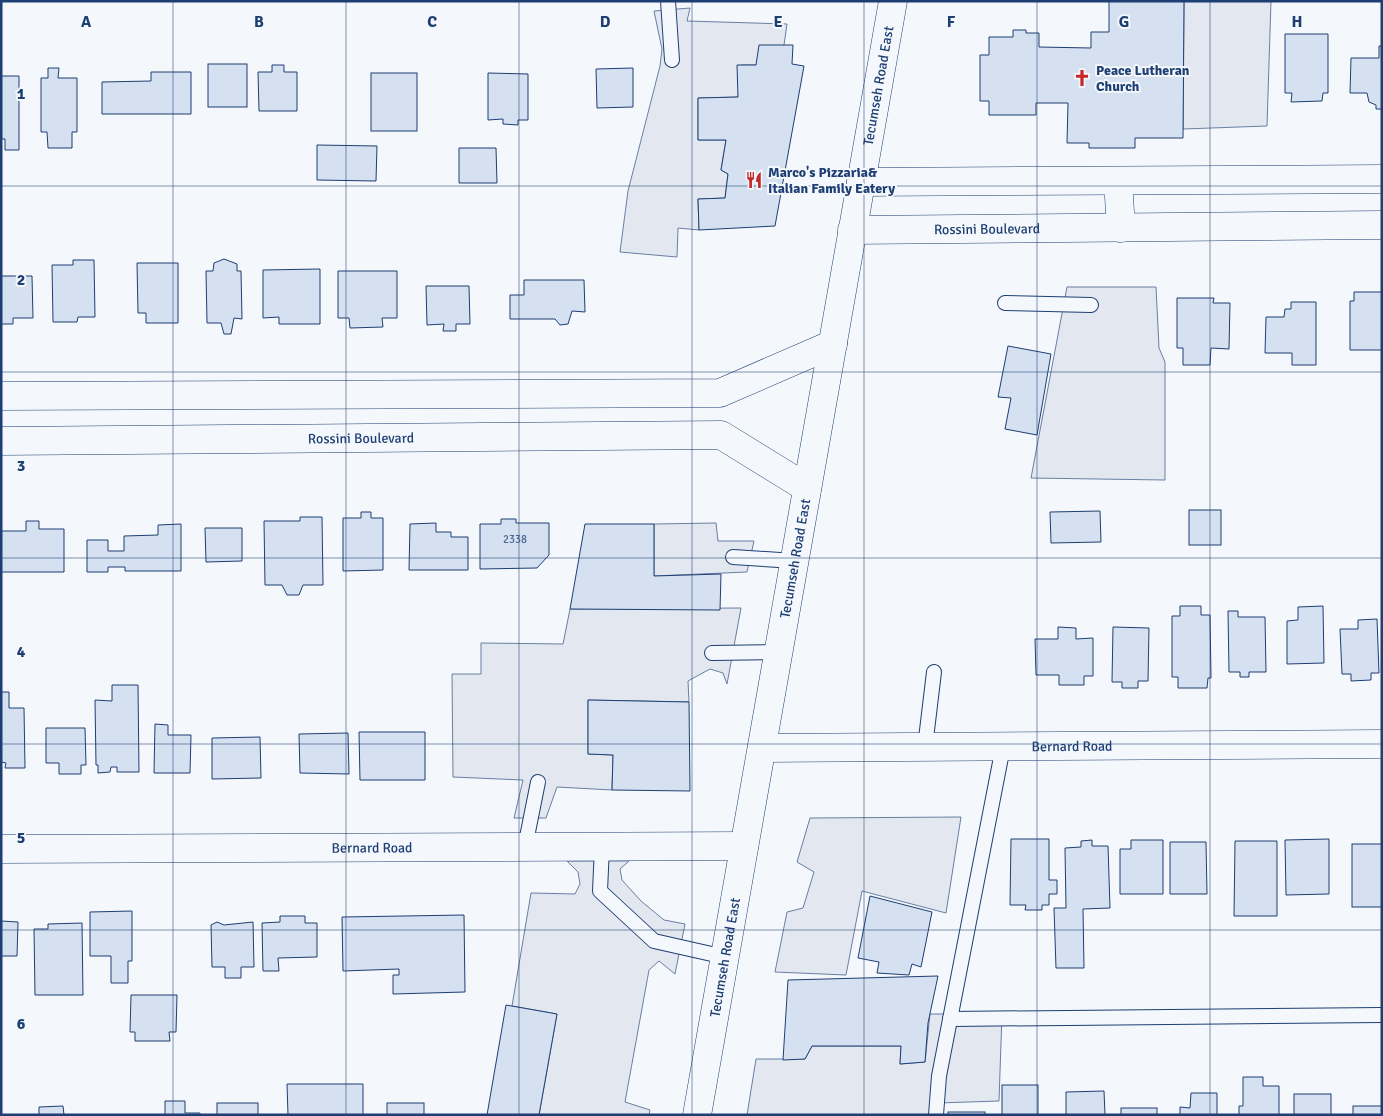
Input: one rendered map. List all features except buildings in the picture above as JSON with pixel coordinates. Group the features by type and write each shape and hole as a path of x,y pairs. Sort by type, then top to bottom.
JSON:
{"street":[{"name":"Tecumseh Road East","path":"698,1115 893,1"},
{"path":"861,182 1382,179"},
{"path":"1118,180 1121,228"},
{"name":"Rossini Boulevard","path":"852,230 1382,225"},
{"path":"1,396 720,393 833,344"},
{"path":"720,393 721,434 808,488"},
{"name":"Rossini Boulevard","path":"1,441 721,434"},
{"name":"Bernard Road","path":"762,748 1382,744"},
{"name":"Bernard Road","path":"1,849 744,846"}],"lane":[{"path":"668,1 672,60"},
{"path":"1004,303 1091,305"},
{"path":"733,557 795,561"},
{"path":"712,653 779,652"},
{"path":"925,748 934,672"},
{"path":"936,1115 940,1076 950,1019 1003,747"},
{"path":"525,847 538,782"},
{"path":"602,847 600,891 654,942 725,957"},
{"path":"950,1019 1382,1015"}],"shaded area":[{"path":"1184,1 1271,1 1267,126 1183,129"},
{"path":"690,8 687,21 787,24 784,45 756,65 741,65 738,97 698,98 698,140 726,140 721,170 728,174 725,198 698,199 699,230 678,228 677,257 620,252 628,191 660,66 662,49 654,11"},
{"path":"1067,287 1156,287 1159,348 1165,362 1165,480 1031,478"},
{"path":"716,523 718,541 754,541 747,572 654,576 654,524"},
{"path":"741,608 727,684 723,673 710,669 688,681 689,702 588,700 588,754 613,755 612,790 557,787 546,818 514,818 523,780 453,777 452,674 481,674 481,643 563,644 570,609"},
{"path":"961,817 946,913 862,891 846,975 775,972 787,912 803,908 814,872 797,862 810,818"},
{"path":"567,861 629,861 620,869 622,880 641,901 664,920 685,924 675,974 659,961 649,970 625,1102 650,1110 649,1115 539,1115 557,1014 512,1006 531,893 575,894 580,884 578,872"},
{"path":"930,1014 1002,1014 999,1101 937,1103 937,1115 747,1115 756,1059 805,1059 812,1046 901,1046 900,1064 925,1062"}],"place":[{"name":"Peace Lutheran Church","path":"1082,78"},
{"name":"Marco's Pizzaria& Italian Family Eatery","path":"754,180"}]}
